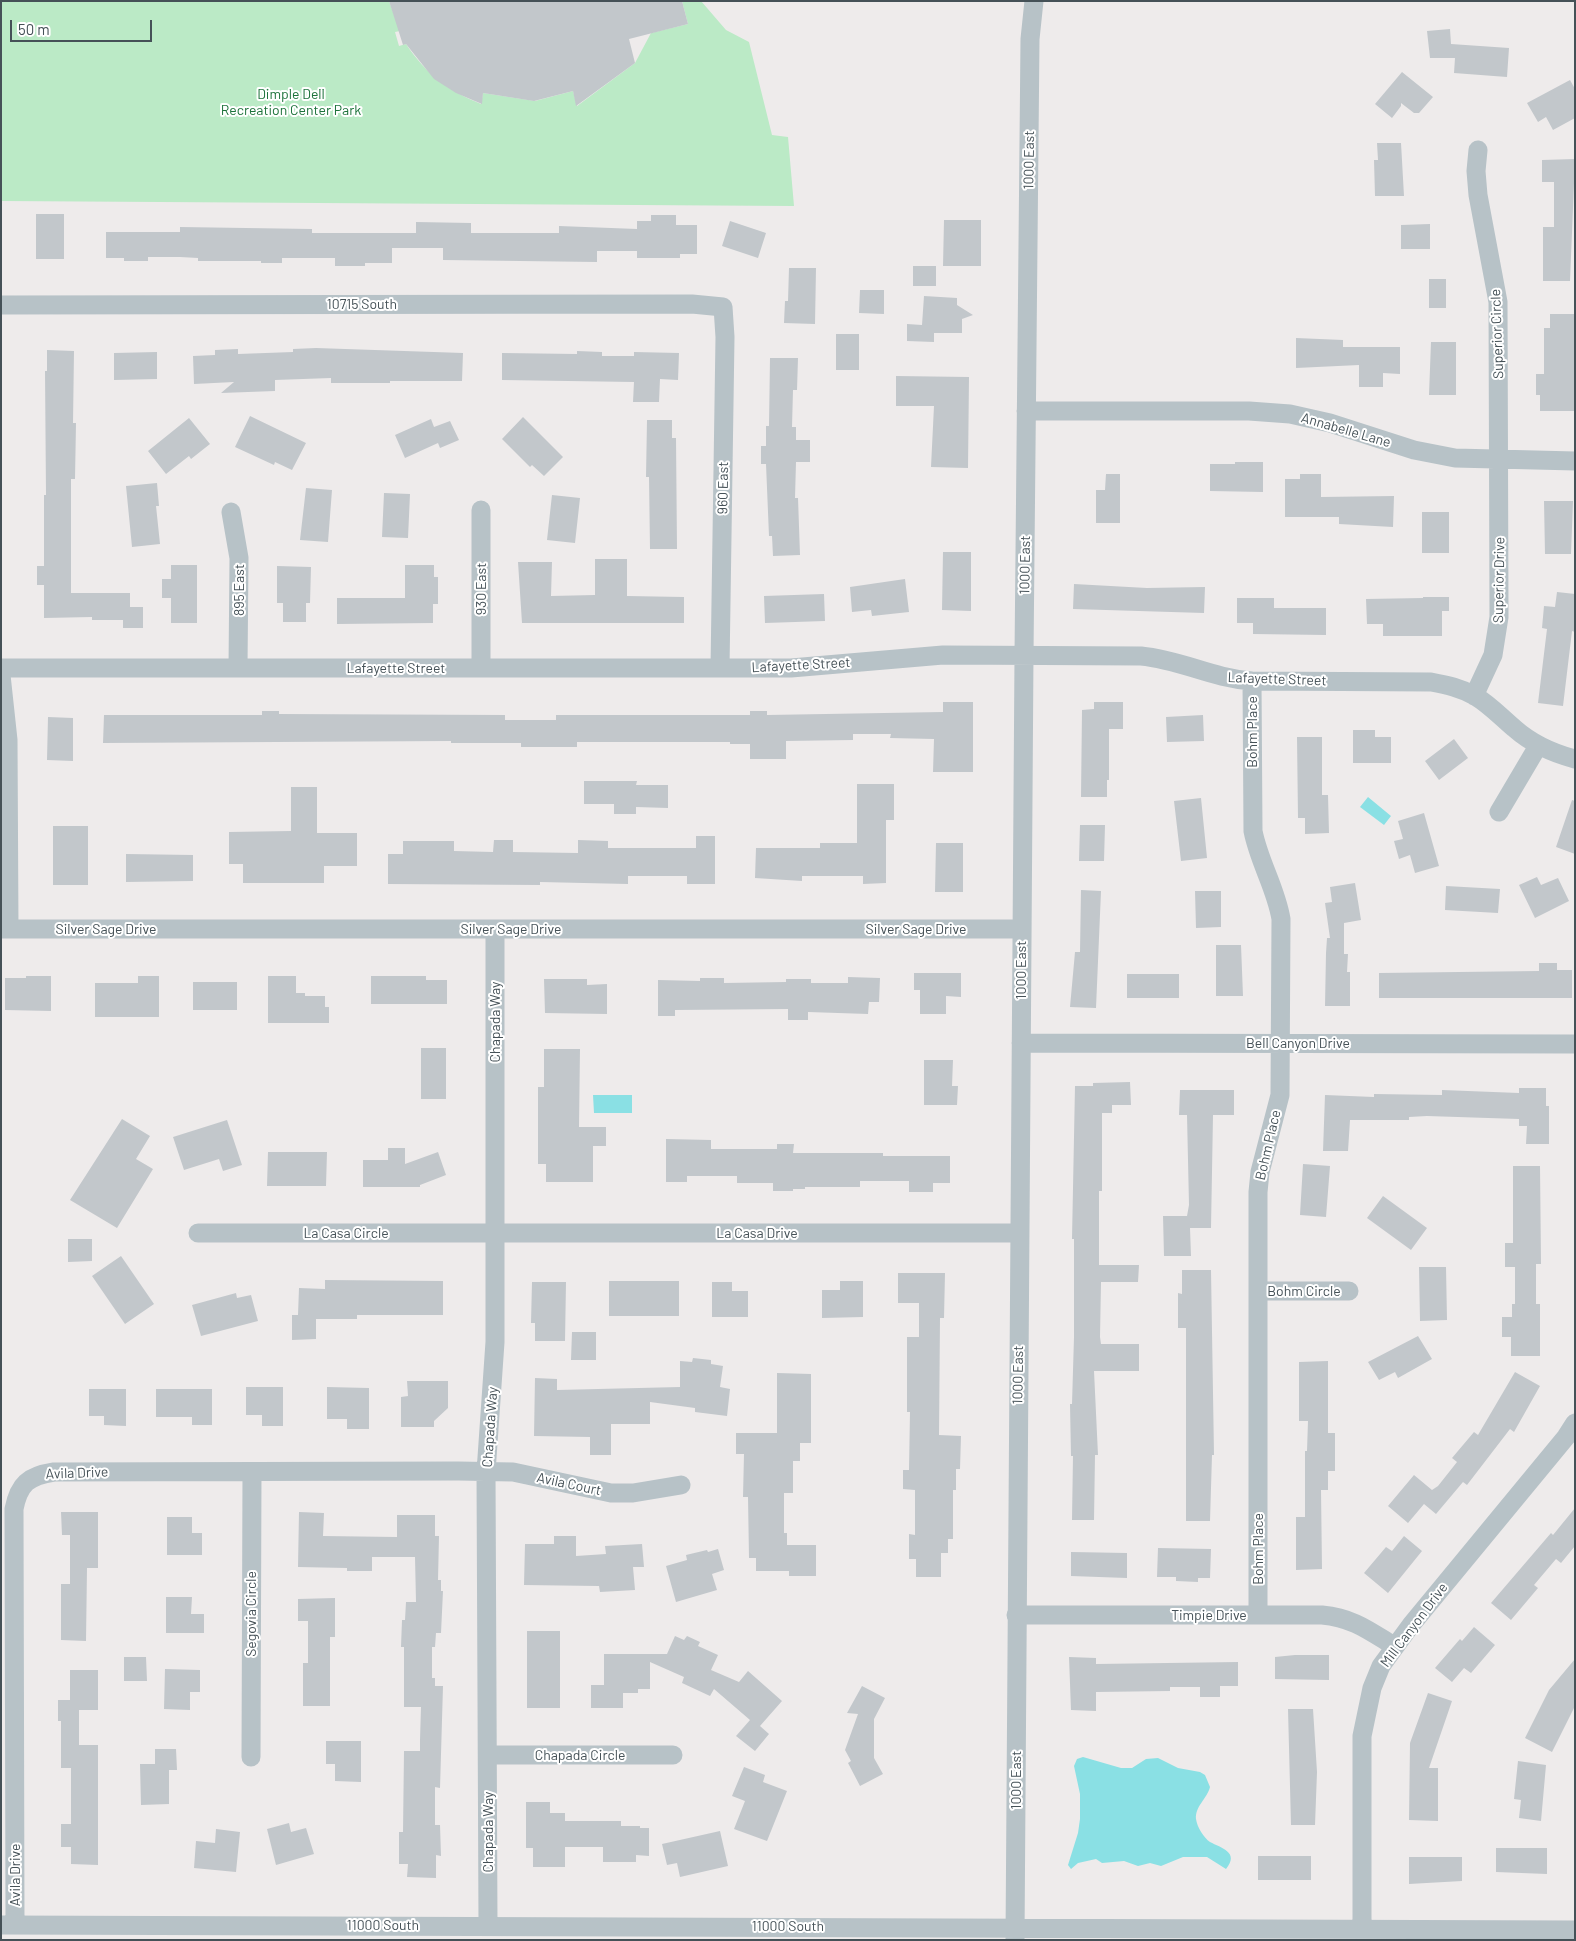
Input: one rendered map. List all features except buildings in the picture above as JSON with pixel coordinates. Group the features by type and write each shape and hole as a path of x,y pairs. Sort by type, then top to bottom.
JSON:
{"street":[{"name":"1000 East","path":"1015,1933 1026,411 1031,24 1034,1"},
{"name":"Superior Circle","path":"1478,150 1476,171 1478,195 1498,302 1499,460"},
{"name":"10715 South","path":"1,305 692,304 723,307"},
{"name":"960 East","path":"720,668 725,337 723,307"},
{"name":"Annabelle Lane","path":"1026,411 1239,411 1290,414 1330,423 1414,450 1455,458 1575,461"},
{"name":"Superior Drive","path":"1474,696 1493,655 1498,636 1499,460"},
{"name":"930 East","path":"481,510 481,668"},
{"name":"895 East","path":"231,512 239,558 238,668"},
{"name":"Lafayette Street","path":"1,668 791,668 944,655 1141,656 1167,658 1214,675 1252,681 1431,682 1453,686 1493,708 1515,729 1538,746 1575,759"},
{"path":"1,675 8,740 5,929"},
{"name":"Bohm Place","path":"1252,681 1253,832 1256,849 1278,900 1281,919 1280,1095 1260,1172 1258,1192 1258,1614"},
{"path":"1499,812 1538,746"},
{"name":"Silver Sage Drive","path":"5,929 1022,929"},
{"name":"Chapada Way","path":"488,1925 486,1472 495,1342 496,929"},
{"name":"Bell Canyon Drive","path":"1021,1043 1575,1044"},
{"name":"La Casa Circle","path":"198,1233 495,1233"},
{"name":"La Casa Drive","path":"495,1233 1020,1233"},
{"name":"Bohm Circle","path":"1259,1291 1349,1291"},
{"name":"Mill Canyon Drive","path":"1362,1930 1362,1736 1372,1688 1381,1666 1394,1646 1566,1438 1575,1423"},
{"name":"Avila Drive","path":"8,1925 8,1624 14,1509 17,1494 25,1482 39,1474 54,1472 486,1472"},
{"name":"Segovia Circle","path":"251,1757 252,1472"},
{"name":"Avila Court","path":"486,1472 513,1472 611,1493 633,1493 681,1485"},
{"name":"Timpie Drive","path":"1016,1615 1258,1614 1340,1617 1357,1622 1394,1646"},
{"name":"Chapada Circle","path":"488,1755 674,1755"},
{"name":"11000 South","path":"8,1925 47,1933 488,1925 1015,1933 1575,1930"}],"green space":[{"name":"Dimple Dell Recreation Center Park","path":"1,1 389,1 400,31 395,32 399,46 406,44 430,73 458,93 481,104 483,93 535,101 573,91 577,106 635,63 651,33 688,24 682,1 701,1 726,30 749,42 772,135 788,137 794,206 1,201"}],"water":[{"path":"1368,797 1391,816 1384,825 1360,807"},
{"path":"593,1095 632,1095 632,1113 594,1113"},
{"path":"1083,1757 1121,1768 1132,1768 1146,1759 1158,1758 1178,1768 1200,1772 1205,1775 1210,1787 1197,1810 1196,1819 1201,1832 1208,1840 1227,1851 1230,1855 1230,1863 1226,1869 1207,1857 1183,1857 1161,1866 1150,1863 1138,1866 1124,1861 1102,1863 1096,1859 1078,1863 1071,1869 1068,1865 1078,1833 1080,1819 1080,1794 1074,1766 1077,1759"}]}
